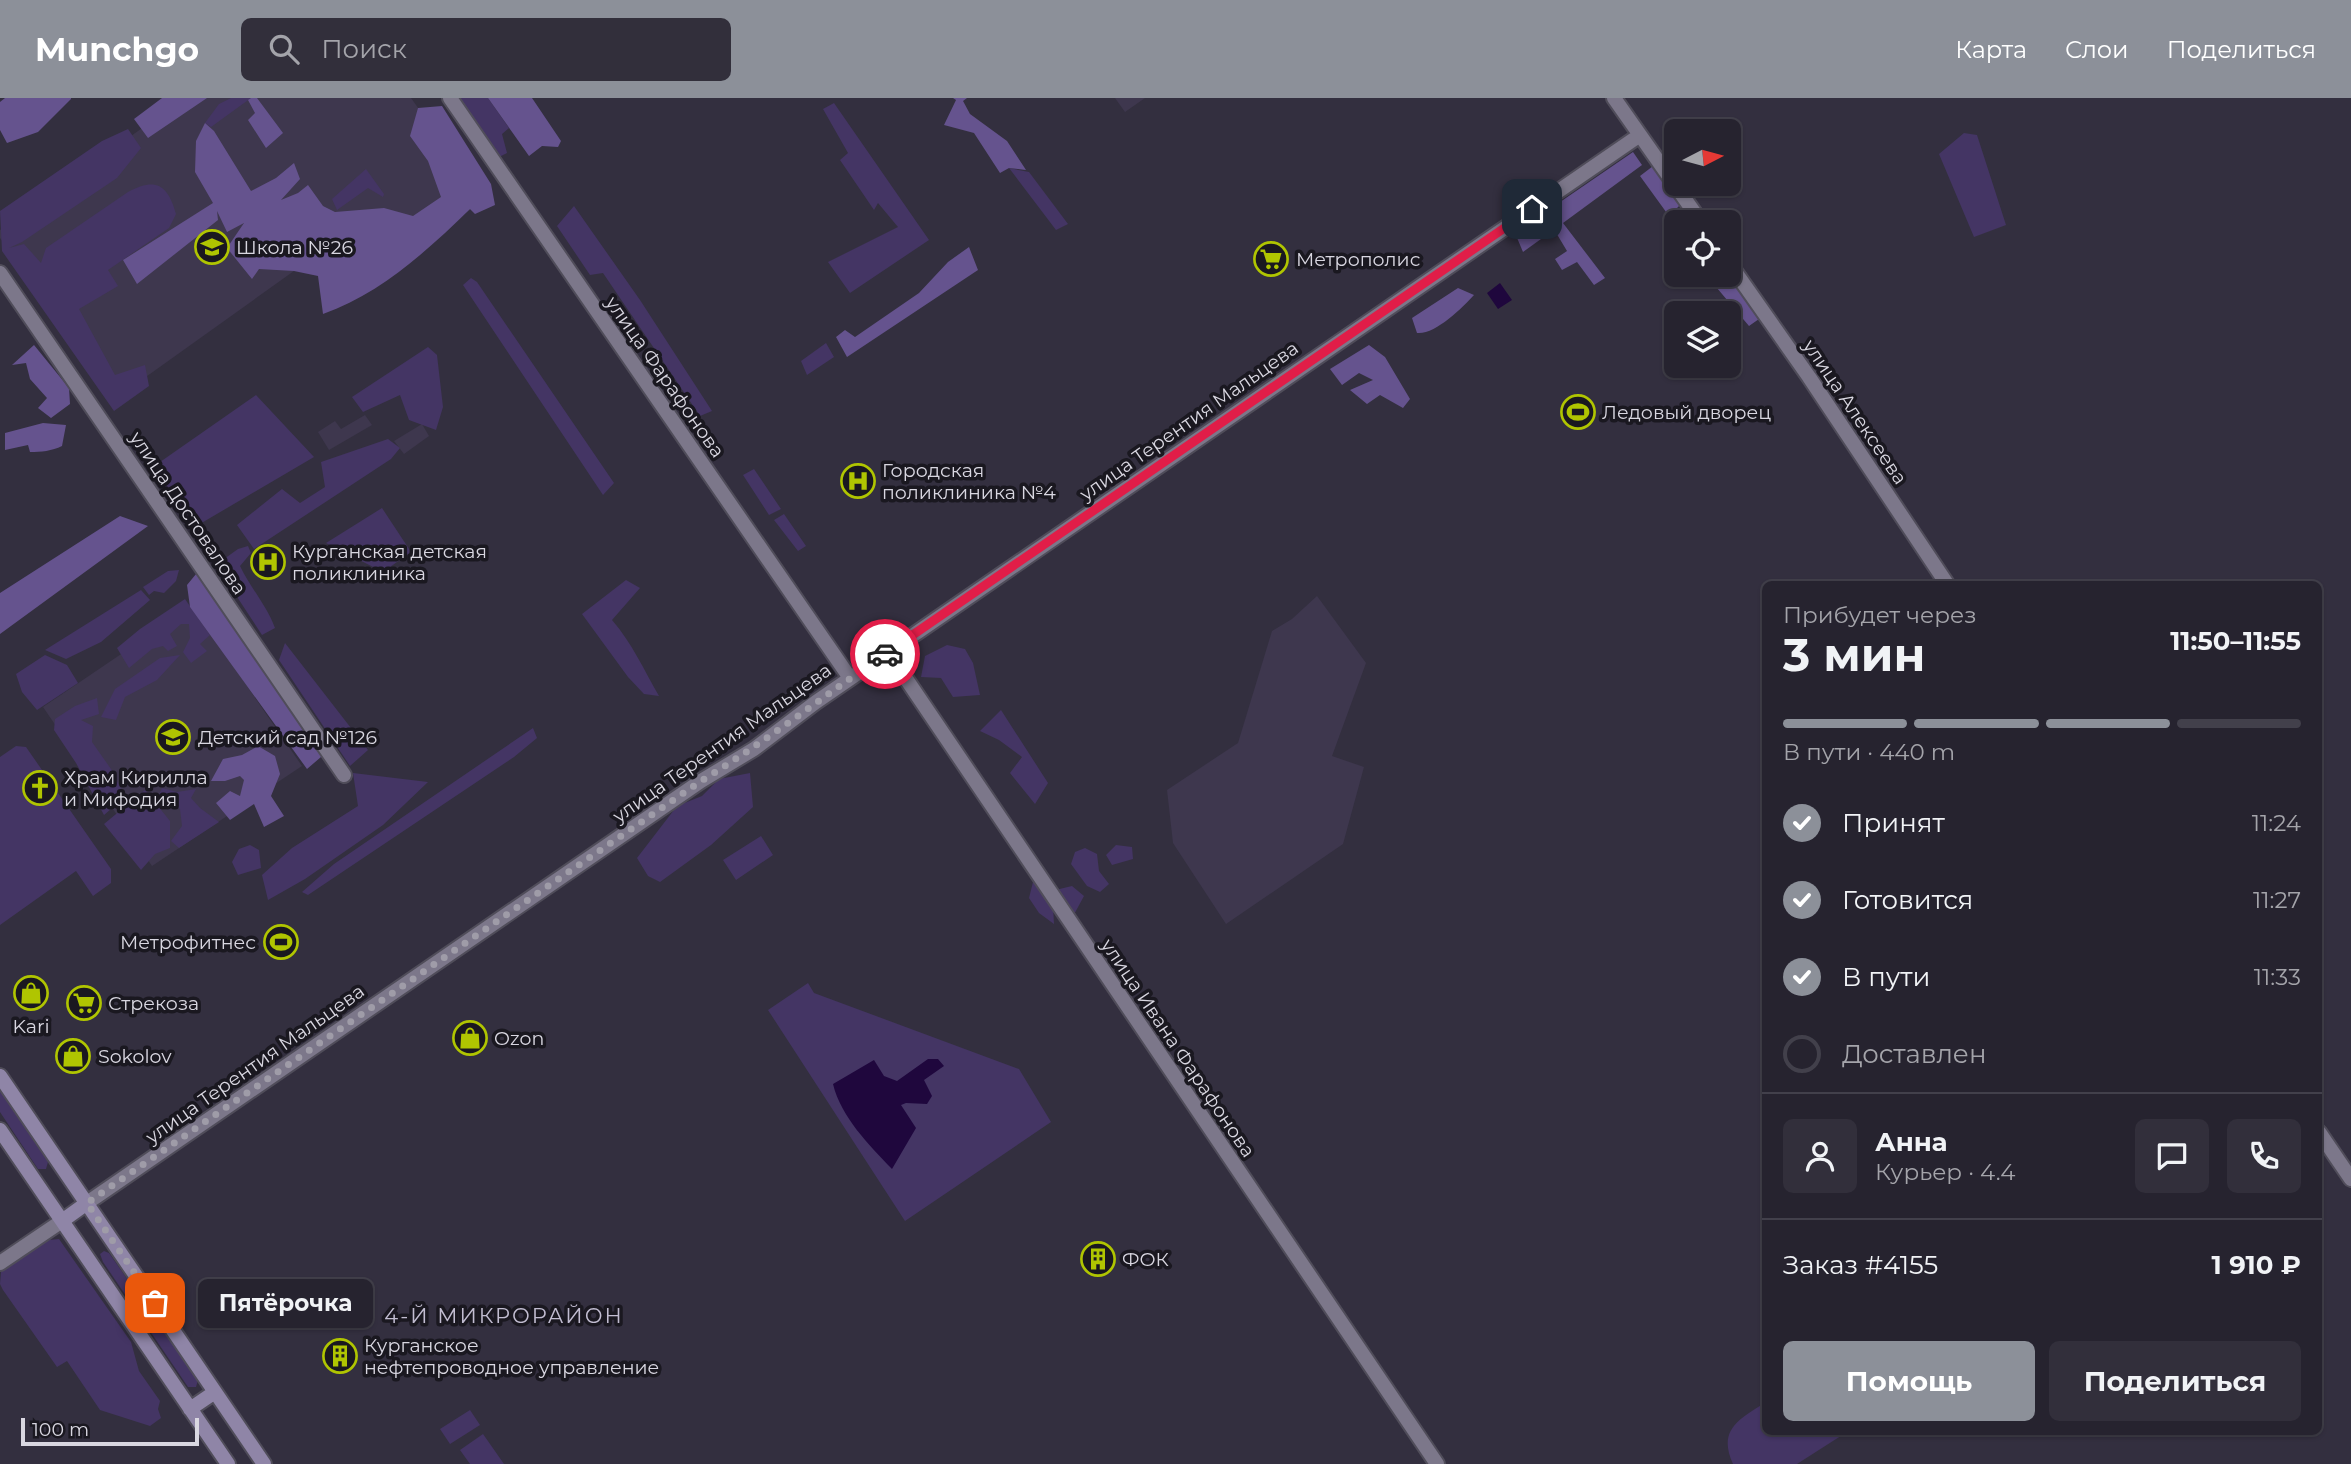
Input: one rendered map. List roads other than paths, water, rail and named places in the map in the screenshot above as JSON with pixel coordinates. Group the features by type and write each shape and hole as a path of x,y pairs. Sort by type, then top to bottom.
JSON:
{"main road":[{"path":"0,1076 264,1464"},
{"path":"0,1130 228,1464"},
{"name":"улица Терентия Мальцева","path":"62,1221 87,1203"},
{"path":"190,1409 215,1392"}],"street":[{"name":"улица Фарафонова","path":"450,98 850,678"},
{"path":"1614,98 1693,210"},
{"name":"улица Терентия Мальцева","path":"87,1203 701,781 754,749 850,678 1640,135"},
{"name":"улица Достовалова","path":"0,273 344,775"},
{"name":"улица Алексеева","path":"1741,280 1945,581"},
{"name":"улица Ивана Фарафонова","path":"888,652 1437,1464"},
{"path":"2322,1136 2351,1179"},
{"name":"улица Терентия Мальцева","path":"0,1263 62,1221"}],"place":[{"name":"Школа №26","path":"212,247"},
{"name":"Метрополис","path":"1271,259"},
{"name":"Ледовый дворец","path":"1578,412"},
{"name":"Городская поликлиника №4","path":"858,481"},
{"name":"Курганская детская поликлиника","path":"268,562"},
{"name":"Детский сад №126","path":"173,737"},
{"name":"Храм Кирилла и Мифодия","path":"40,788"},
{"name":"Метрофитнес","path":"281,942"},
{"name":"Kari","path":"31,993"},
{"name":"Стрекоза","path":"84,1003"},
{"name":"Ozon","path":"470,1038"},
{"name":"Sokolov","path":"73,1056"},
{"name":"ФОК","path":"1098,1259"},
{"name":"Пятёрочка","path":"155,1303"},
{"name":"Курганское нефтепроводное управление","path":"340,1356"}],"district":[{"name":"4-Й МИКРОРАЙОН","path":"504,1315"}]}
